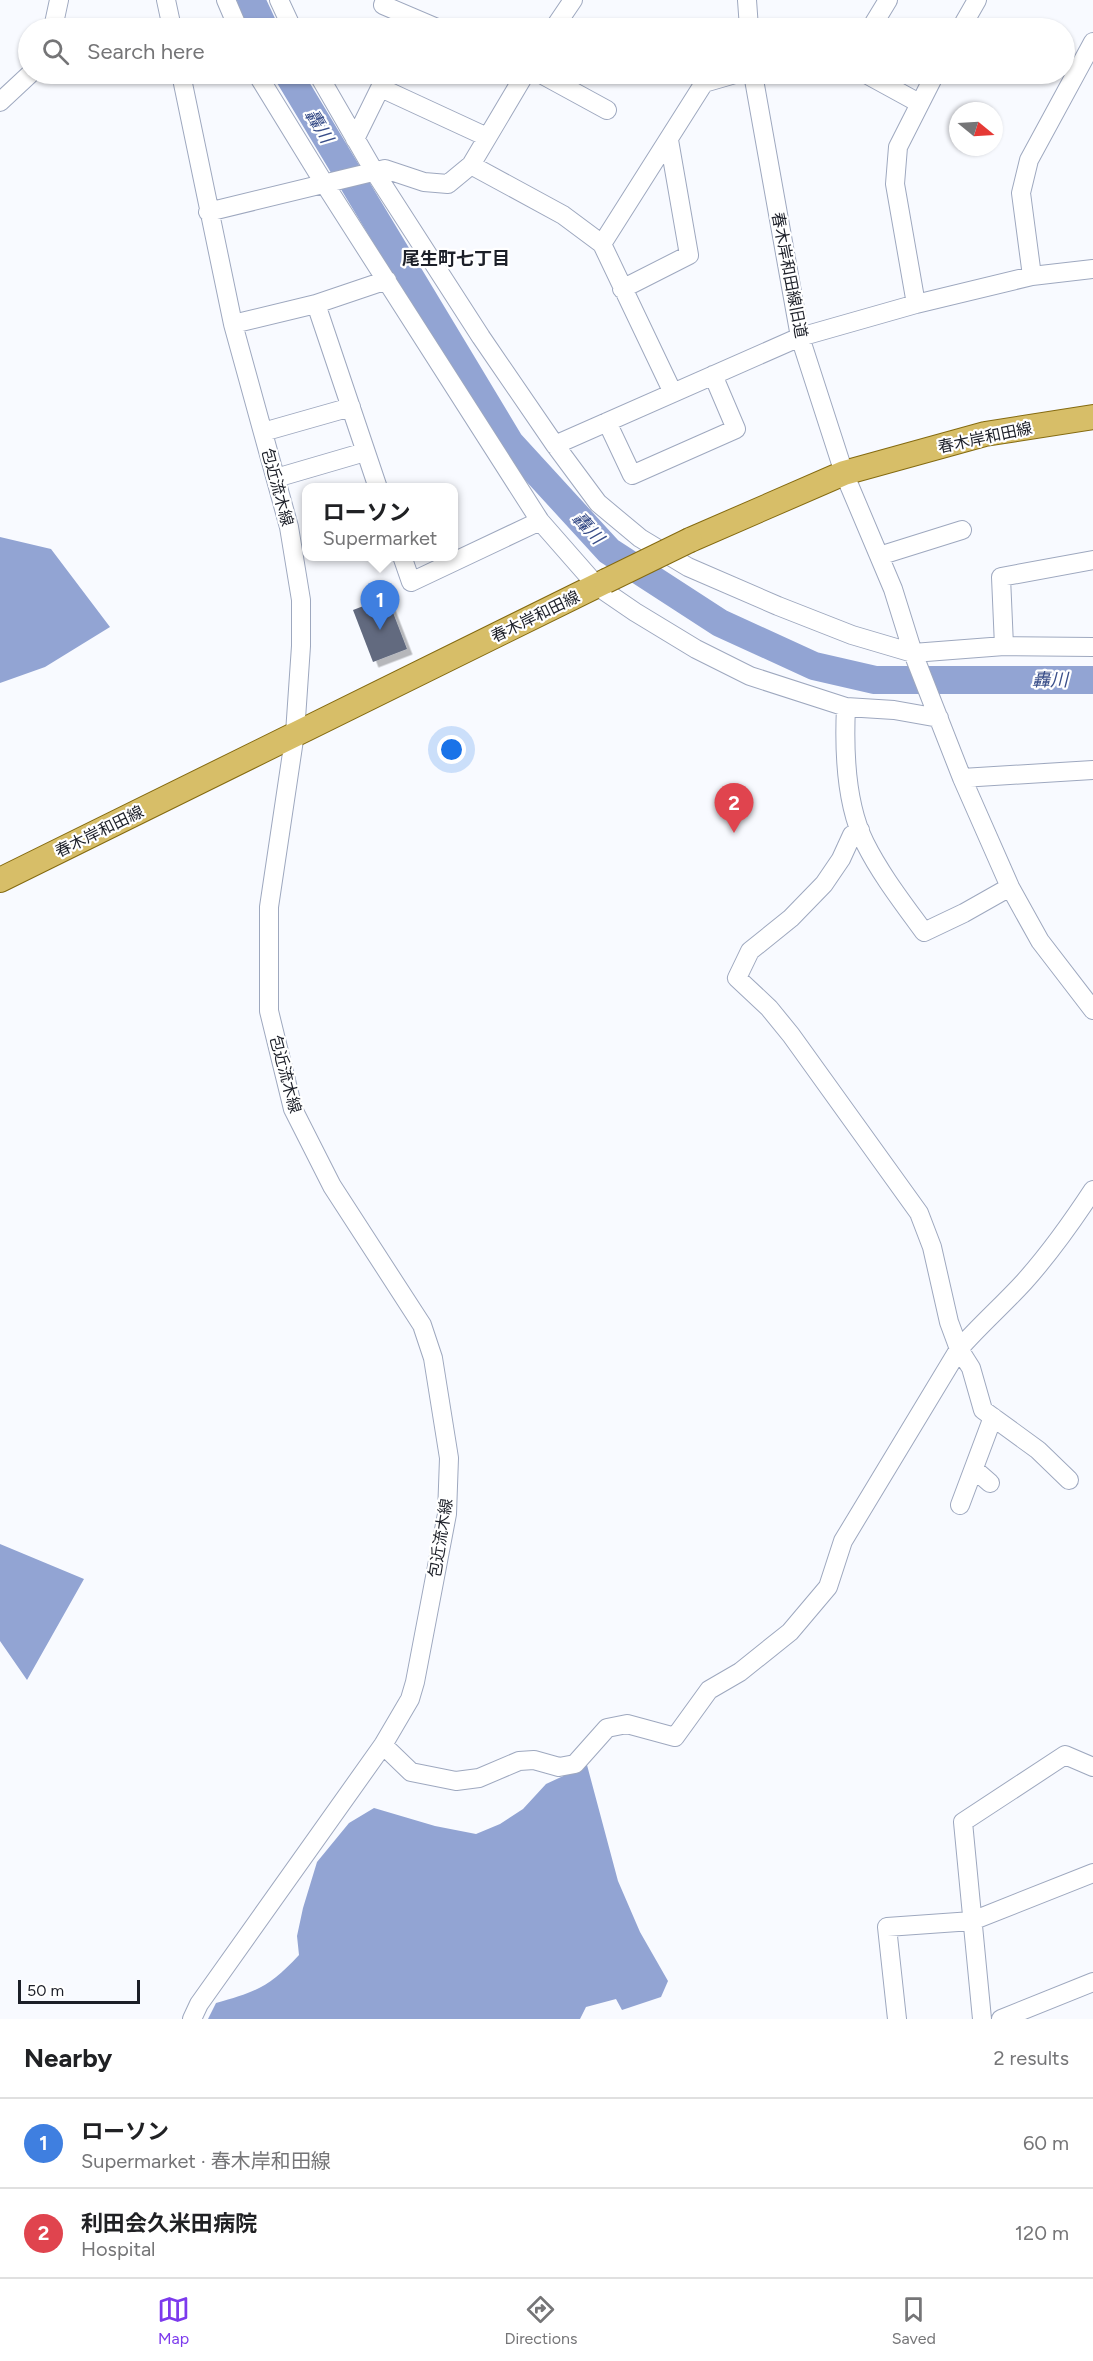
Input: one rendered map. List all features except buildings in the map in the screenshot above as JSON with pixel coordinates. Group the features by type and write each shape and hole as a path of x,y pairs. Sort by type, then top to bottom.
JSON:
{"main road":[{"name":"春木岸和田線","path":"0,880 690,540 844,473 985,434 1093,417"}],"street":[{"path":"55,18 59,0"},
{"path":"166,0 170,18"},
{"path":"226,0 234,18"},
{"path":"279,0 287,18"},
{"path":"385,0 383,5 402,18"},
{"path":"561,18 573,0"},
{"path":"747,0 748,18"},
{"path":"877,18 888,0"},
{"path":"967,18 977,0"},
{"path":"1075,75 1093,42"},
{"path":"0,102 19,84"},
{"name":"包近流木線","path":"183,84 232,324 289,527 301,600 301,646 295,733 269,907 269,1011 293,1109 332,1186 422,1325 433,1358 449,1458 447,1514 410,1699 383,1745 199,2004 192,2019"},
{"path":"263,84 540,520 602,583 634,612 696,649 750,676 846,707 894,710 939,717"},
{"path":"324,84 374,171 481,337 555,445 598,502 640,537 688,567 778,606 914,657 1004,646 1093,647"},
{"path":"355,139 382,84"},
{"path":"390,84 487,137"},
{"path":"208,212 385,169 424,182 448,184 471,165 519,84"},
{"path":"559,84 607,110"},
{"path":"602,244 703,84"},
{"name":"春木岸和田線旧道","path":"755,84 800,337 844,473 893,589 914,657 962,778 1010,887 1040,941 1093,1010"},
{"path":"884,84 919,103"},
{"path":"916,304 895,184 898,147 930,84"},
{"path":"1032,276 1022,193 1029,160 1070,84"},
{"path":"622,289 689,255 669,140"},
{"path":"471,165 490,173 563,215 602,244 673,393"},
{"path":"555,445 800,337 916,304 1032,276 1093,269"},
{"path":"232,324 316,304 387,280"},
{"path":"316,304 376,483"},
{"path":"607,422 632,475 736,429 713,375"},
{"path":"263,432 351,406"},
{"path":"276,478 365,452"},
{"path":"458,559 540,520"},
{"path":"879,556 962,530"},
{"path":"1004,646 1001,577 1093,560"},
{"path":"404,561 411,582 455,561"},
{"path":"846,707 844,745 855,816 865,843 893,890 924,932 1010,887"},
{"path":"962,778 1093,770"},
{"path":"860,830 852,835 841,859 824,884 791,918 750,951 737,978 770,1008 791,1035 919,1213 932,1247 949,1322 959,1349 971,1368 983,1410 1038,1450 1069,1480"},
{"path":"383,1745 411,1772 456,1781 479,1778 519,1761 534,1760 559,1767 575,1764 607,1728 627,1724 675,1737 709,1690 740,1672 790,1632 828,1587 843,1540 959,1349 1023,1283 1065,1232 1093,1190"},
{"path":"960,1505 993,1417"},
{"path":"974,1469 990,1483"},
{"path":"982,2019 963,1822 1065,1755 1093,1767"},
{"path":"897,2019 887,1927 972,1921 1093,1873"},
{"path":"1001,2019 1093,1982"}],"water":[{"path":"0,537 51,549 110,627 45,667 0,683"},
{"path":"0,1544 84,1579 27,1680 0,1641"},
{"path":"587,1765 618,1881 640,1932 668,1981 661,1997 622,2010 616,1999 586,2007 580,2019 208,2019 216,2003 253,1991 271,1981 299,1955 297,1936 317,1862 349,1823 374,1808 435,1826 476,1834 500,1824 523,1809 546,1784"}],"waterway":[{"name":"轟川","path":"251,0 259,18"},
{"name":"轟川","path":"294,84 510,443 609,551 720,623 814,666 875,680 1093,680"}],"place":[{"name":"ローソン","path":"380,630"},
{"name":"利田会久米田病院","path":"734,833"}],"district":[{"name":"尾生町七丁目","path":"456,259"}]}
